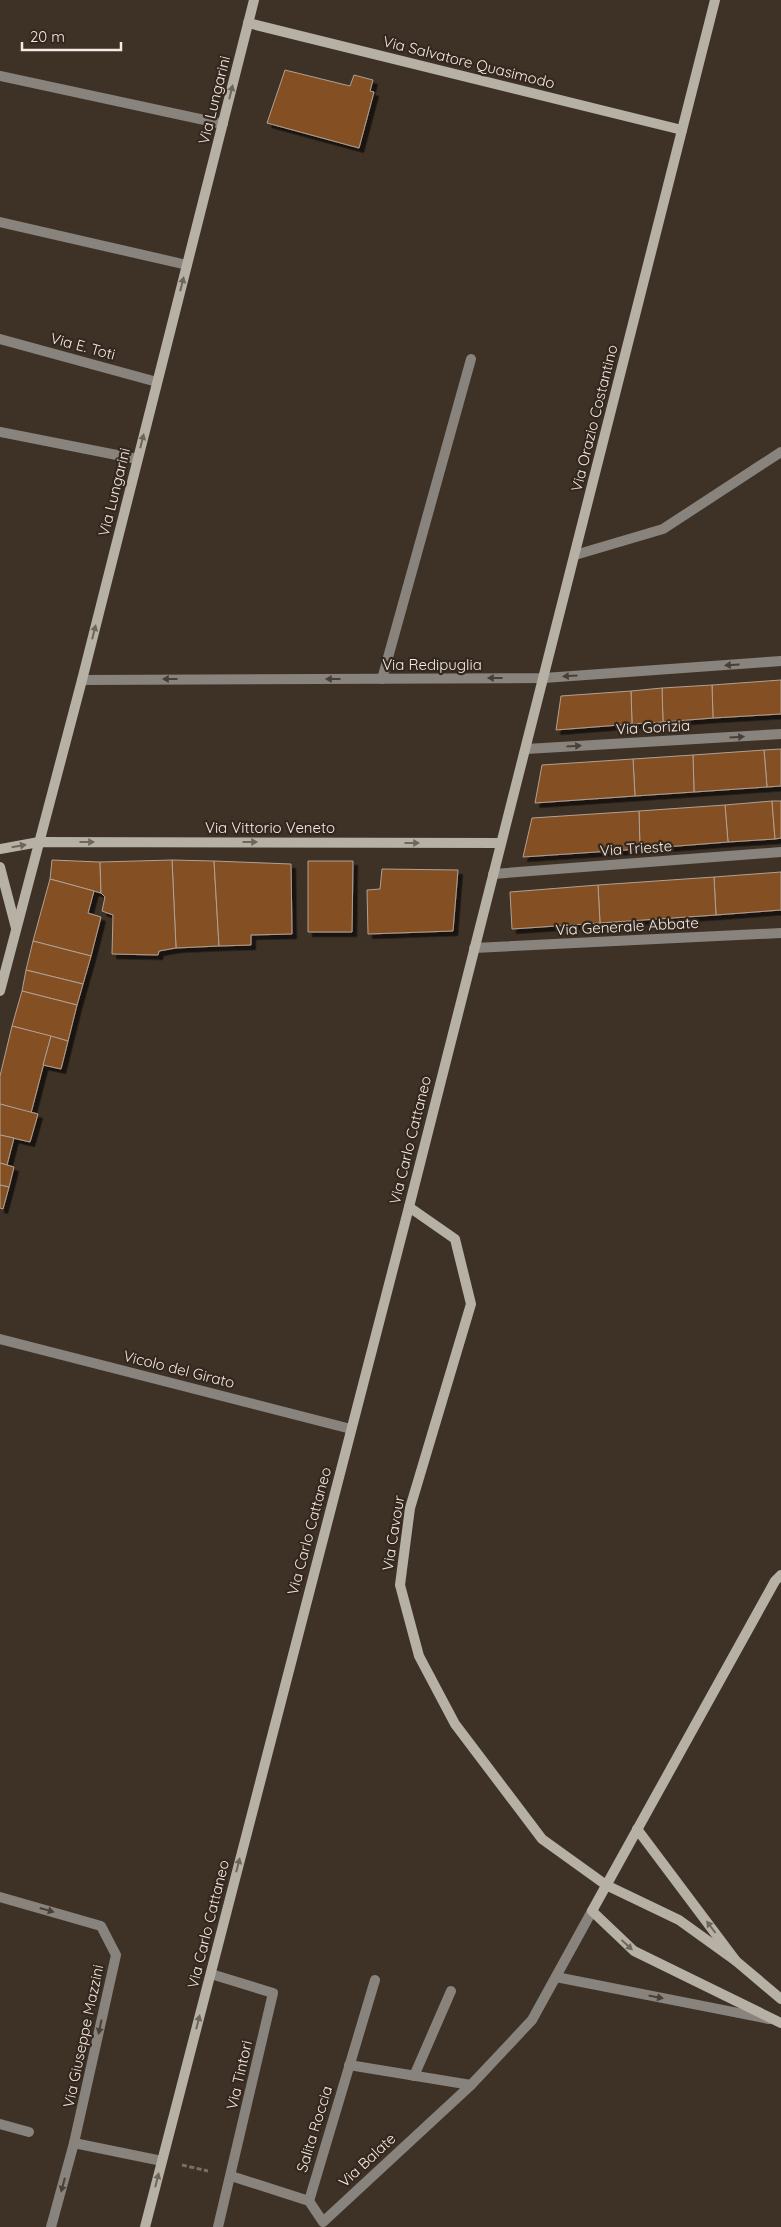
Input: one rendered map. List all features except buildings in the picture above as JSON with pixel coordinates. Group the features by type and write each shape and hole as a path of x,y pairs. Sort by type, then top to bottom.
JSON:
{"street":[{"name":"Via Lungarini","path":"0,991 82,680 254,0"},
{"name":"Via Orazio Costantino","path":"501,843 716,0"},
{"name":"Via Salvatore Quasimodo","path":"248,23 682,130"},
{"path":"0,76 223,124"},
{"path":"0,222 187,265"},
{"name":"Via E. Toti","path":"0,339 157,382"},
{"path":"382,679 471,359"},
{"path":"0,432 138,459"},
{"path":"575,555 663,529 781,452"},
{"name":"Via Redipuglia","path":"82,680 544,678 781,661"},
{"name":"Via Gorizia","path":"526,749 781,734"},
{"name":"Via Vittorio Veneto","path":"0,849 39,842 501,843"},
{"name":"Via Carlo Cattaneo","path":"145,2227 409,1207 501,843"},
{"name":"Via Trieste","path":"493,874 781,852"},
{"path":"0,867 16,929"},
{"name":"Via Generale Abbate","path":"474,948 781,933"},
{"name":"Via Cavour","path":"409,1207 455,1239 471,1304 410,1508 400,1585 419,1656 455,1724 542,1839 606,1885 679,1920 736,1961"},
{"name":"Vicolo del Girato","path":"0,1339 351,1429"},
{"path":"771,2020 634,1951 592,1911 775,1581 781,1575"},
{"path":"637,1829 736,1961 781,2000"},
{"name":"Via Giuseppe Mazzini","path":"0,1897 101,1926 116,1955 74,2143 51,2227"},
{"name":"Via Balate","path":"309,2201 324,2225 471,2084 532,2020 592,1911"},
{"name":"Via Tintori","path":"210,1974 273,1993 218,2227"},
{"path":"556,1977 781,2023"},
{"name":"Salita Roccia","path":"309,2201 375,1980"},
{"path":"414,2076 451,1991"},
{"path":"349,2065 471,2084"},
{"path":"0,2124 29,2132"},
{"path":"74,2143 162,2161"},
{"path":"231,2176 309,2201"}],"path":[{"path":"162,2161 231,2176"}]}
